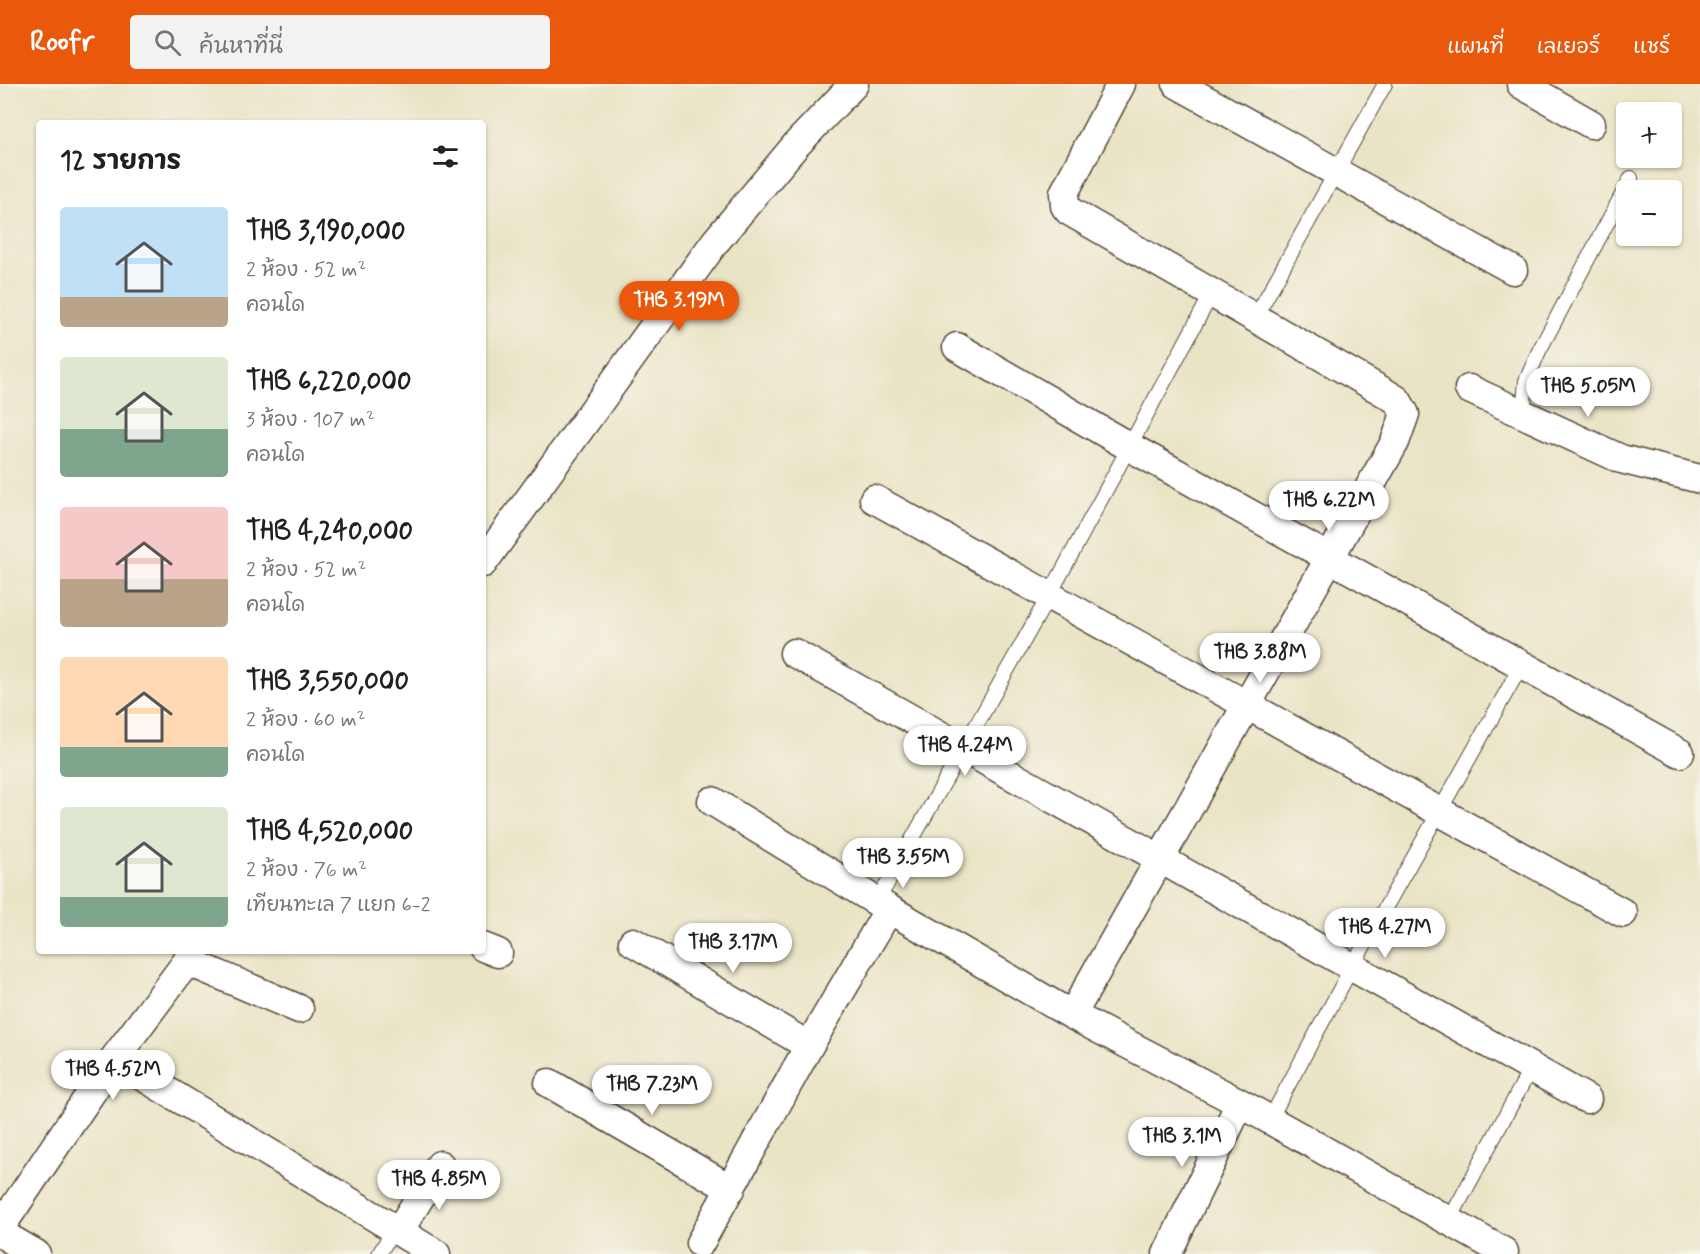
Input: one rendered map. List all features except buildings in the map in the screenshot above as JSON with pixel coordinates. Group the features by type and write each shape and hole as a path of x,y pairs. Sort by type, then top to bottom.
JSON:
{"street":[{"path":"486,558 715,242 796,145 854,84"},
{"path":"1072,1015 1395,442 1405,414 1397,400 1069,211 1065,206 1064,193 1121,84"},
{"path":"1177,84 1513,270"},
{"path":"1521,84 1591,124"},
{"path":"957,347 1329,559 1680,753"},
{"path":"1469,389 1621,459 1700,479"},
{"path":"874,499 1050,594 1623,913"},
{"path":"794,653 1587,1099"},
{"path":"712,801 1072,1015 1270,1119 1504,1252"},
{"path":"700,1243 809,1046 883,904"},
{"path":"633,942 809,1046"},
{"path":"36,1254 0,1231 114,1059 191,956 299,1010"},
{"path":"114,1059 436,1254"},
{"path":"549,1083 731,1189"},
{"path":"1167,1254 1240,1103"},
{"path":"396,1230 440,1166"}],"lane":[{"path":"1255,318 1385,84"},
{"path":"1523,414 1526,381 1539,351 1631,177"},
{"path":"883,904 963,749 1050,594 1212,293"},
{"path":"1270,1119 1352,967 1521,666"},
{"path":"1449,1221 1531,1068"},
{"path":"379,1254 396,1230"}]}
